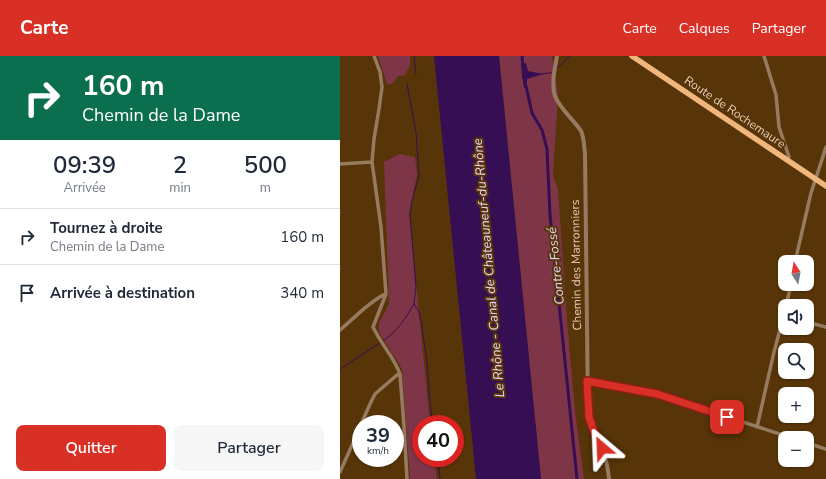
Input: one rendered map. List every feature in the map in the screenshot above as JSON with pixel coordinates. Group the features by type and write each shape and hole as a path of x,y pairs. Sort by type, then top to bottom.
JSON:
{"main road":[{"name":"Route de Rochemaure","path":"632,56 826,186"}],"street":[{"path":"374,56 380,72 382,87 372,162 381,227 386,294 373,327 400,374 407,479"},
{"name":"Chemin des Marronniers","path":"557,56 553,85 555,96 565,112 582,133 585,153 587,381 589,417 605,456 609,479"},
{"path":"764,56 776,95 779,127 789,156 787,161"},
{"path":"797,255 806,214 826,147"},
{"path":"340,164 372,162"},
{"path":"340,330 372,302 386,294"},
{"path":"814,324 826,327"},
{"path":"757,427 779,335"},
{"path":"365,415 376,394 400,374"},
{"path":"587,381 657,394 778,434"},
{"path":"340,472 352,445"},
{"path":"814,445 826,449"}],"shaded area":[{"path":"378,56 410,56 410,65 405,75 398,76 392,84 387,84"},
{"path":"499,56 552,56 558,94 553,176 558,189 575,411 584,479 541,479"},
{"path":"399,154 415,157 417,175 409,213 429,415 412,415 412,467 435,467 437,479 410,479 402,369 379,332 379,323 389,304 384,162"}],"water":[{"name":"Le Rhône - Canal de Châteauneuf-du-Rhône","path":"434,56 499,56 541,479 476,479"},
{"path":"526,63 528,71 543,74 527,79 527,88 524,88 521,64"}],"waterway":[{"path":"414,56 416,74"},
{"name":"Contre-Fossé","path":"522,56 523,68"},
{"path":"557,68 569,56"},
{"path":"541,74 552,72"},
{"path":"407,84 416,132 419,175 410,215 416,287 414,304 419,312 421,321 427,362 432,415"},
{"name":"Contre-Fossé","path":"526,86 532,113 542,130 547,149 550,215 577,479"},
{"path":"383,341 400,325 414,304"},
{"path":"340,369 380,343"},
{"path":"439,467 440,479"}],"route":[{"path":"602,448 589,417 587,381 657,394 727,417"}]}
